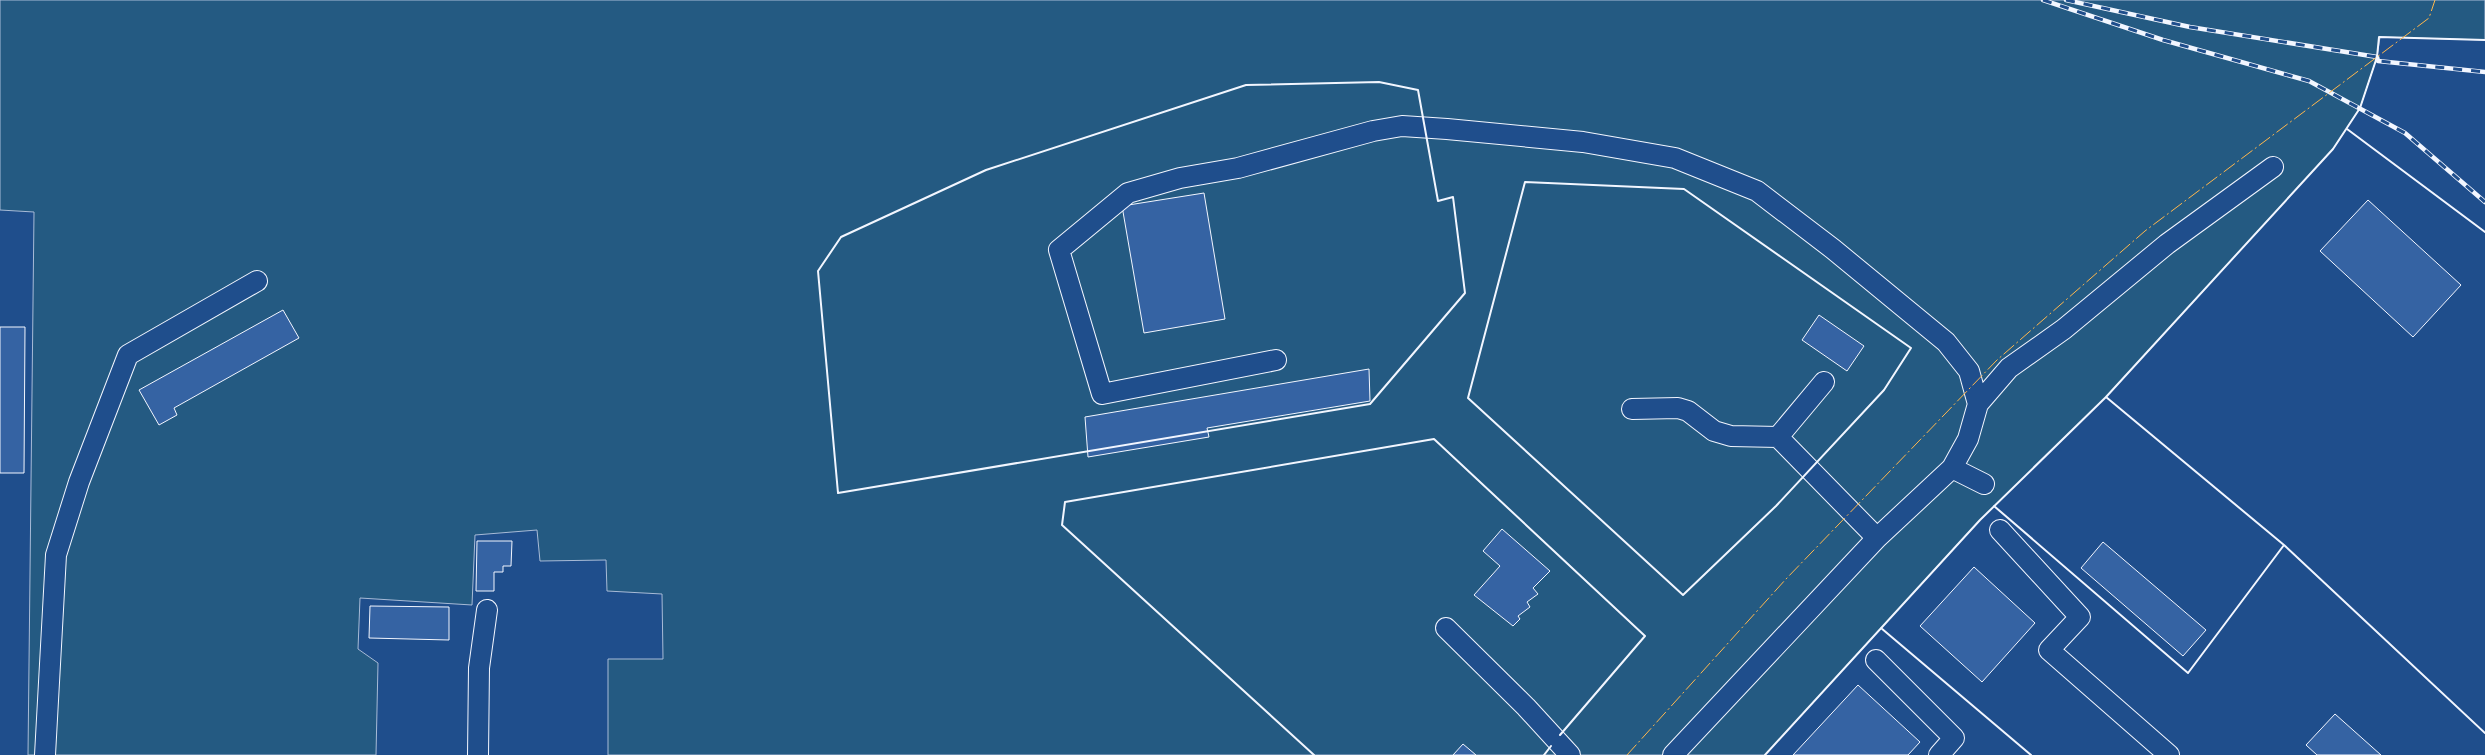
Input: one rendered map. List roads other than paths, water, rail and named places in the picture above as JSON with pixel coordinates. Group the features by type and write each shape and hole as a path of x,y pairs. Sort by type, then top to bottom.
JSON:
{"street":[{"path":"1276,360 1102,394 1059,250 1128,193 1180,178 1238,168 1373,131 1402,126 1584,142 1675,158 1756,191 1833,249 1946,342 1969,371 1978,404"},
{"path":"1673,755 1877,538 1952,468 1968,439 1978,404 2008,368 2064,329 2167,244 2273,167"},
{"path":"45,755 56,555 79,482 128,355 257,281"},
{"path":"1778,437 1824,382"},
{"path":"1632,410 1678,408 1688,411 1714,431 1731,436 1778,437 1877,538"},
{"path":"1952,468 1984,484"},
{"path":"2000,530 2080,617 2049,650 2169,755"},
{"path":"478,755 479,668 487,610"},
{"path":"1446,628 1526,707 1570,755"},
{"path":"1876,660 1954,738 1940,755"}],"railway":[{"path":"2043,0 2163,40 2309,81 2405,133 2485,202"},
{"path":"2066,0 2190,27 2377,57 2378,61 2485,72"}]}
